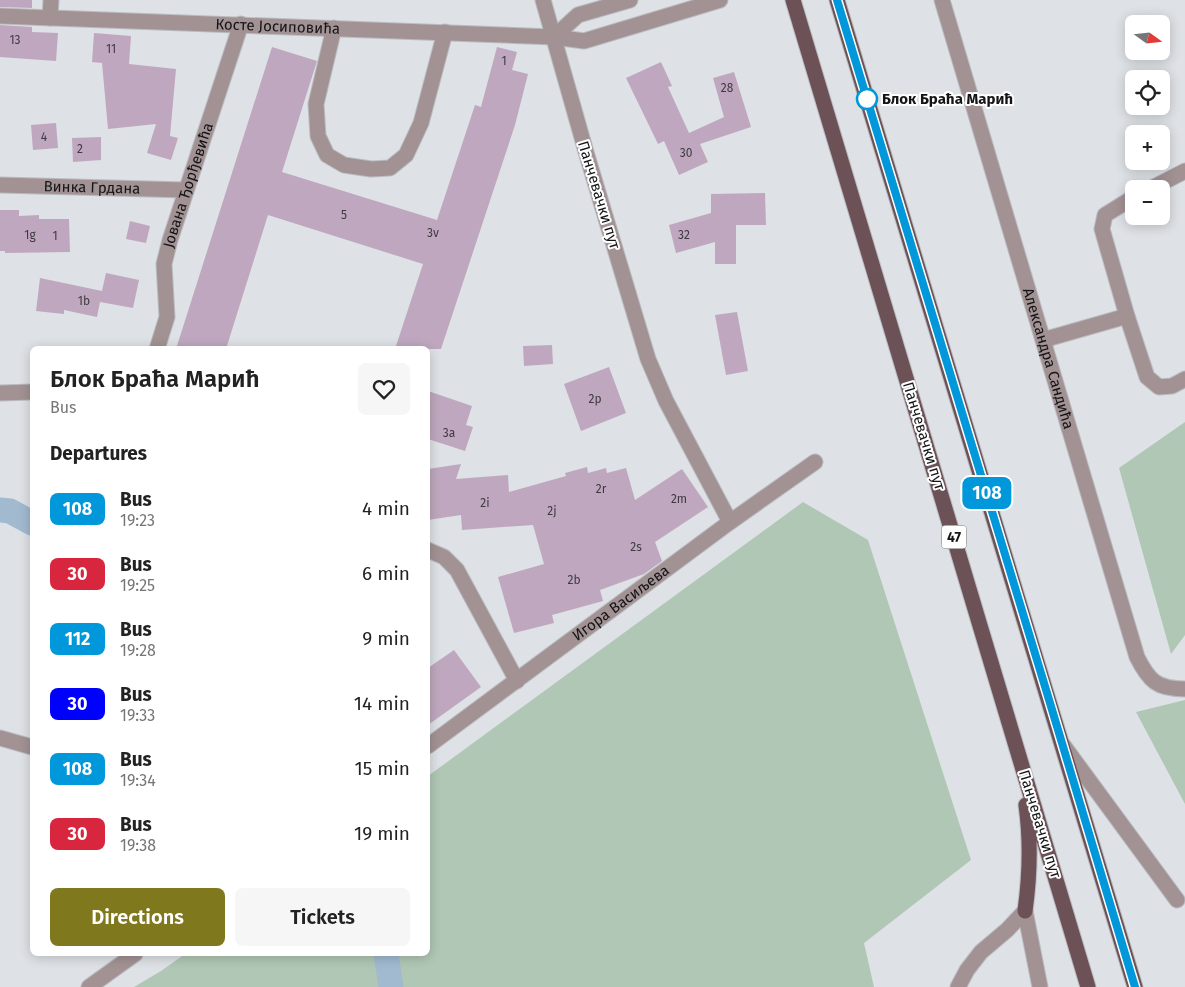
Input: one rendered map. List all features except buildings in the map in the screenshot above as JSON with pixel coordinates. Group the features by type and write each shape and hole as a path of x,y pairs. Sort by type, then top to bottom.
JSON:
{"main road":[{"name":"Панчевачки пут","path":"793,0 1088,987"},
{"path":"837,0 1135,987"},
{"path":"1020,756 1030,835 1030,878 1025,911"}],"street":[{"path":"50,0 50,18"},
{"name":"Панчевачки пут","path":"543,0 648,359 666,401 730,522"},
{"path":"554,37 578,15 630,0"},
{"name":"Косте Јосиповића","path":"0,16 445,32 584,40 720,0"},
{"name":"Александра Сандића","path":"942,0 1137,657 1144,672 1156,683 1169,689 1185,689"},
{"name":"Јована Ђорђевића","path":"159,346 167,317 164,264 170,240 241,24"},
{"path":"334,28 316,104 318,136 327,155 344,165 371,169 390,168 406,155 421,122 445,32"},
{"path":"1168,180 1185,171"},
{"name":"Винка Грдана","path":"0,185 186,190"},
{"path":"1125,203 1105,215 1102,229 1146,377 1159,387 1172,386 1185,379"},
{"path":"1043,340 1127,316"},
{"path":"0,393 30,392"},
{"name":"Игора Васиљева","path":"430,745 730,522 815,462"},
{"path":"430,551 444,557 457,570 517,681"},
{"path":"0,738 30,746"},
{"path":"1063,746 1177,900"},
{"path":"958,987 966,970 981,952 1007,930 1025,911"},
{"path":"1025,911 1040,987"},
{"path":"89,987 132,956"}],"green space":[{"path":"1185,422 1185,635 1171,654 1119,468"},
{"path":"803,502 868,540 971,860 864,943 874,987 134,987 182,956 430,956 430,775"},
{"path":"1185,700 1185,804 1136,712"}],"waterway":[{"path":"0,510 10,511 30,522"},
{"path":"386,956 391,987"}],"bus line":[{"name":"108","path":"837,0 1135,987"}],"place":[{"name":"Блок Браћа Марић","path":"867,99"}]}
